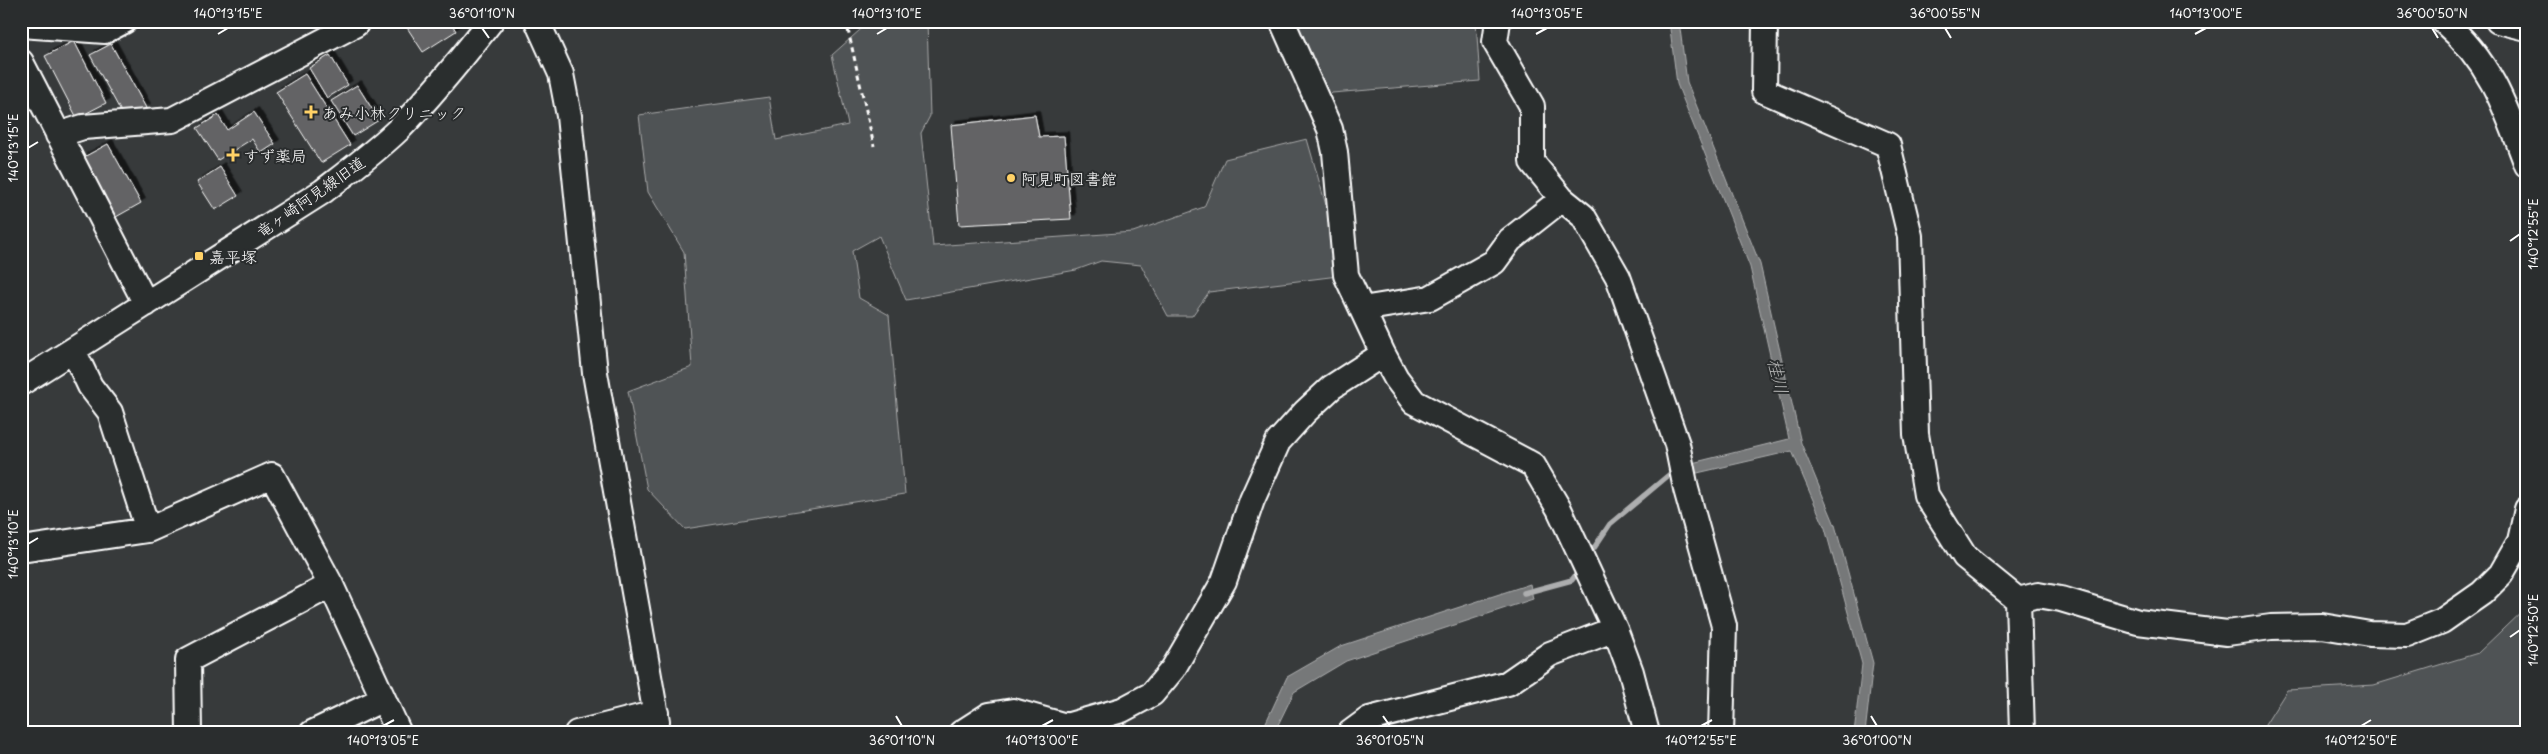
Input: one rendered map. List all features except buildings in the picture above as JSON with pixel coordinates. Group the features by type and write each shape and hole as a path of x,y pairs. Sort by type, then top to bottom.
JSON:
{"street":[{"path":"21,25 105,31 124,21"},
{"path":"58,134 83,127 172,120 356,24 355,21"},
{"path":"537,21 561,74 570,116 595,373 654,723 577,733"},
{"path":"1282,21 1330,129 1335,152 1346,276 1383,354 1396,378 1414,402 1533,465 1559,509 1615,629 1631,672 1647,733"},
{"path":"1498,21 1495,42 1532,106 1532,162 1562,199 1583,216 1618,277 1677,444 1686,489 1724,626 1721,733"},
{"path":"1765,21 1764,91 1888,145 1910,236 1916,434 1926,495 1965,557 2018,600 2022,733"},
{"path":"2443,21 2464,39 2493,80 2527,165"},
{"path":"2498,21 2527,28"},
{"name":"竜ヶ崎阿見線旧道","path":"21,383 322,192 364,160 398,130 432,94 490,22"},
{"path":"21,62 146,304"},
{"path":"1362,309 1430,298 1494,262 1510,240 1562,199"},
{"path":"74,350 90,386 110,412 148,530"},
{"path":"961,733 989,715 1013,710 1066,726 1122,710 1152,694 1173,670 1224,581 1252,500 1278,442 1305,412 1332,387 1383,354"},
{"path":"21,549 148,530 272,475 331,585 399,733"},
{"path":"2018,600 2038,595 2070,601 2138,622 2226,633 2271,627 2322,626 2370,634 2407,634 2442,621 2482,593 2501,574 2520,541 2527,509"},
{"path":"189,733 188,660 331,585"},
{"path":"1350,733 1369,719 1508,683 1550,654 1615,629"},
{"path":"312,733 383,700"}],"path":[{"path":"846,21 874,146"}],"shaded area":[{"path":"870,21 927,21 930,116 921,133 933,246 1133,232 1204,207 1225,159 1307,139 1346,275 1209,292 1192,316 1168,316 1141,265 1101,261 1076,270 906,300 879,236 852,251 859,298 889,315 905,494 685,529 647,489 628,391 692,367 684,252 648,192 639,115 769,97 776,140 848,125 832,55"},
{"path":"1276,21 1476,21 1480,81 1332,93 1288,49"},
{"path":"2527,606 2527,733 2260,733 2287,690 2374,685 2478,653"}],"water":[{"name":"桂川","path":"1669,21 1679,21 1687,82 1760,264 1801,443 1835,525 1873,663 1865,733 1854,733 1862,664 1825,528 1792,451 1693,474 1692,463 1789,439 1750,267 1677,84"},
{"path":"1530,584 1533,599 1346,661 1294,692 1274,733 1261,733 1287,677 1341,646"}],"waterway":[{"path":"1588,557 1610,524 1676,469"},
{"path":"1524,593 1572,580 1580,569"}],"place":[{"name":"あみ小林クリニック","path":"311,112"},
{"name":"すず薬局","path":"233,155"},
{"name":"阿見町図書館","path":"1011,178"},
{"name":"嘉平塚","path":"199,256"}]}
